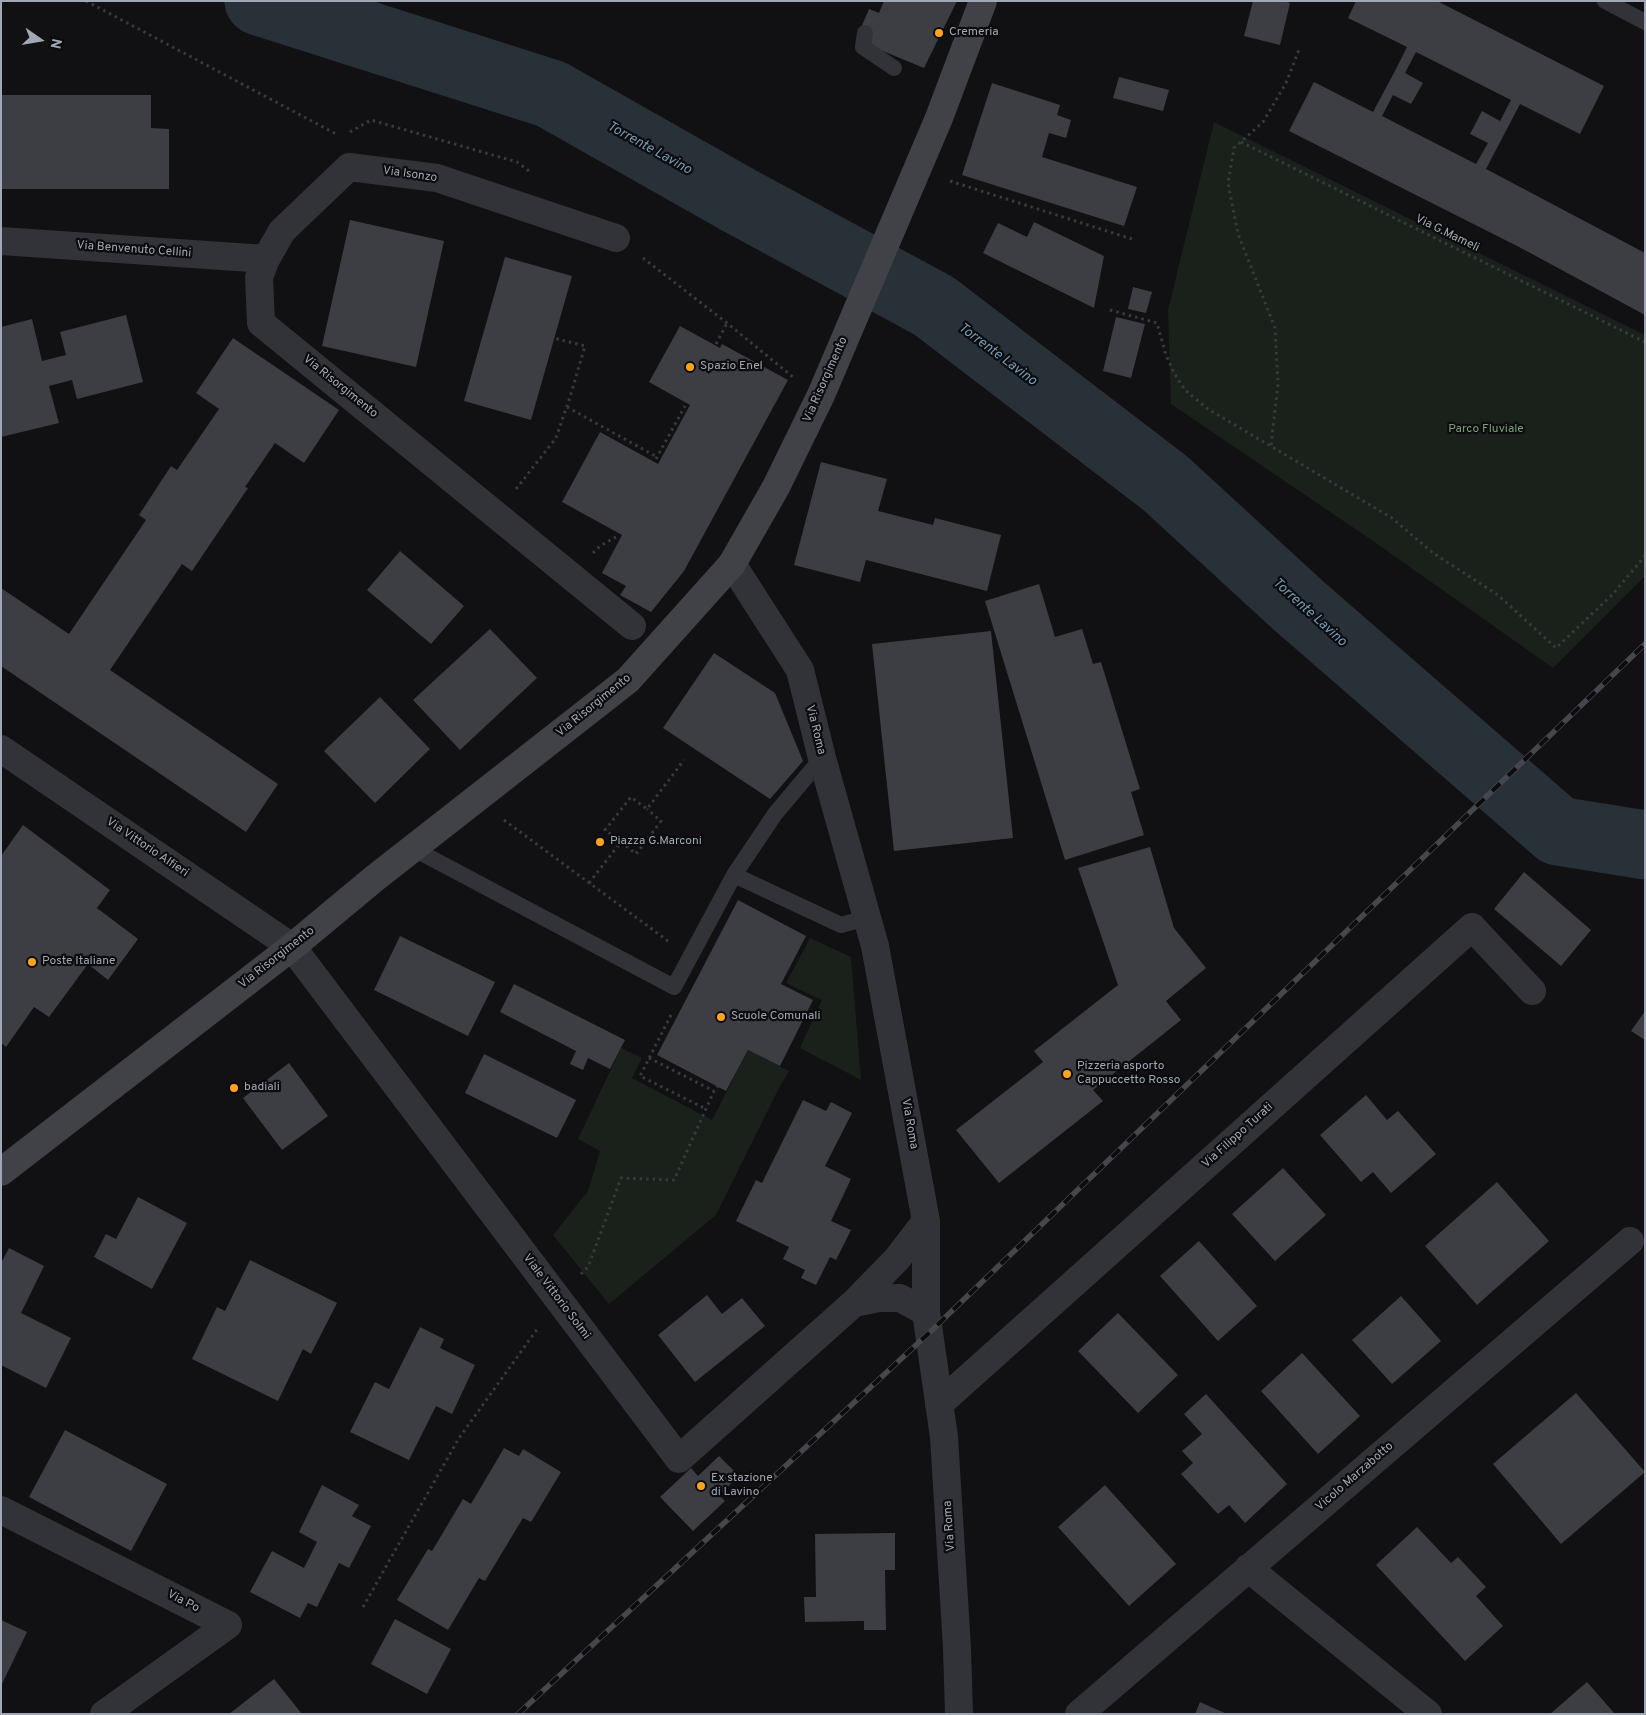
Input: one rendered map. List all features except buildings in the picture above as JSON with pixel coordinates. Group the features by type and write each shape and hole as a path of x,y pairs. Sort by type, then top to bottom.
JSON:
{"main road":[{"name":"Via Risorgimento","path":"1,1172 292,947 412,848 628,680 732,564 776,487 821,395 939,118 982,1"}],"street":[{"name":"Via Isonzo","path":"266,259 282,231 349,167 437,178 616,238"},
{"name":"Via Benvenuto Cellini","path":"1,241 266,259"},
{"name":"Via Risorgimento","path":"266,259 258,277 261,323 632,626"},
{"name":"Via Roma","path":"732,564 800,670 822,758 877,955 926,1221 926,1312 944,1436 957,1648 959,1714"},
{"name":"Via Vittorio Alfieri","path":"1,749 292,947"},
{"name":"Via Filippo Turati","path":"939,1404 1472,927 1532,991"},
{"name":"Viale Vittorio Solmi","path":"292,947 679,1460 854,1303 897,1259 926,1221"},
{"name":"Vicolo Marzabotto","path":"1079,1714 1630,1241"},
{"path":"854,1303 878,1298 900,1298 926,1312"},
{"name":"Via Po","path":"1,1510 228,1625 104,1714"},
{"path":"1248,1568 1428,1714"}],"lane":[{"path":"1606,1 1645,22"},
{"path":"866,33 863,48 894,68"},
{"path":"412,848 674,987 734,875 775,814 822,758"},
{"path":"734,875 841,925 866,918"}],"path":[{"path":"1271,446 1278,384 1274,328 1238,234 1228,183 1234,148 1263,122 1286,83 1300,47"},
{"name":"Via G.Mameli","path":"1241,142 1645,342"},
{"path":"944,179 1135,240"},
{"path":"1110,310 1158,323 1166,355 1174,373 1186,390 1208,409 1392,518 1433,554 1498,595 1556,648 1612,595 1645,556"},
{"path":"716,344 727,323"},
{"path":"496,516 556,438 567,408 585,346 554,338"},
{"path":"567,408 657,458 685,406"},
{"path":"600,546 616,537"},
{"path":"647,809 684,760"},
{"path":"631,797 661,821 636,854 621,842 605,830 631,797"},
{"path":"476,799 672,944"},
{"path":"589,883 621,842"},
{"path":"706,1109 640,1076 649,1058 714,1091"},
{"path":"363,1607 459,1438 558,1300 588,1267 621,1178 674,1180 714,1091 718,1086"}],"green space":[{"name":"Parco Fluviale","path":"1214,122 1645,335 1645,576 1553,668 1373,541 1171,404 1168,310"},
{"path":"810,938 851,957 861,1080 800,1048 822,1000 786,983"},
{"path":"621,1048 642,1058 632,1078 712,1120 748,1050 789,1071 716,1215 609,1304 553,1235 588,1191 600,1151 578,1139"}],"waterway":[{"name":"Torrente Lavino","path":"259,1 551,94 740,201 934,306 1165,483 1299,606 1558,831 1645,845"}],"railway":[{"path":"518,1714 929,1333 1645,644"}],"place":[{"name":"Cremeria","path":"939,33"},
{"name":"Spazio Enel","path":"690,367"},
{"name":"Piazza G.Marconi","path":"600,842"},
{"name":"Poste Italiane","path":"32,962"},
{"name":"Scuole Comunali","path":"721,1017"},
{"name":"Pizzeria asporto Cappuccetto Rosso","path":"1067,1074"},
{"name":"badiali","path":"234,1088"},
{"name":"Ex stazione di Lavino","path":"701,1486"}]}
